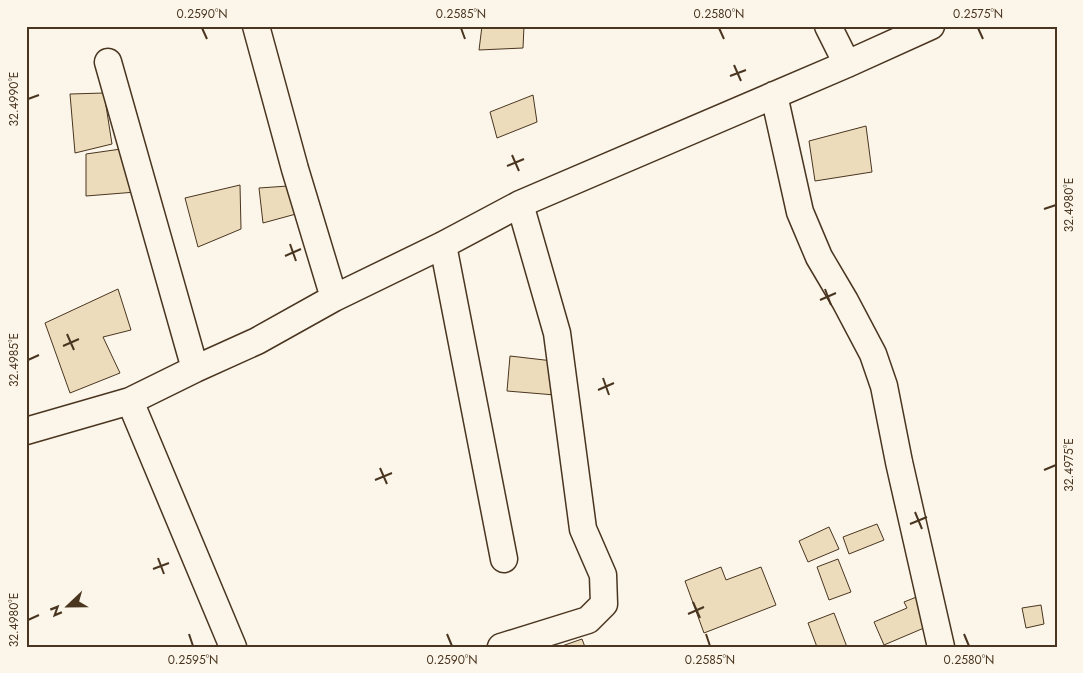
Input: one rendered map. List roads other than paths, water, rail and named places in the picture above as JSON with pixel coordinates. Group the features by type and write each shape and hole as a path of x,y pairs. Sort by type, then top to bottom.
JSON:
{"street":[{"path":"256,26 295,169 334,298"},
{"path":"828,26 847,64"},
{"path":"26,431 130,401 195,369 257,342 334,298 443,245 520,204 931,26"},
{"path":"108,62 195,369"},
{"path":"774,95 800,212 819,257 846,301 873,354 884,386 899,462 941,647"},
{"path":"501,647 588,620 604,604 603,575 583,529 557,333 520,204"},
{"path":"443,245 504,559"},
{"path":"130,401 233,647"}]}
